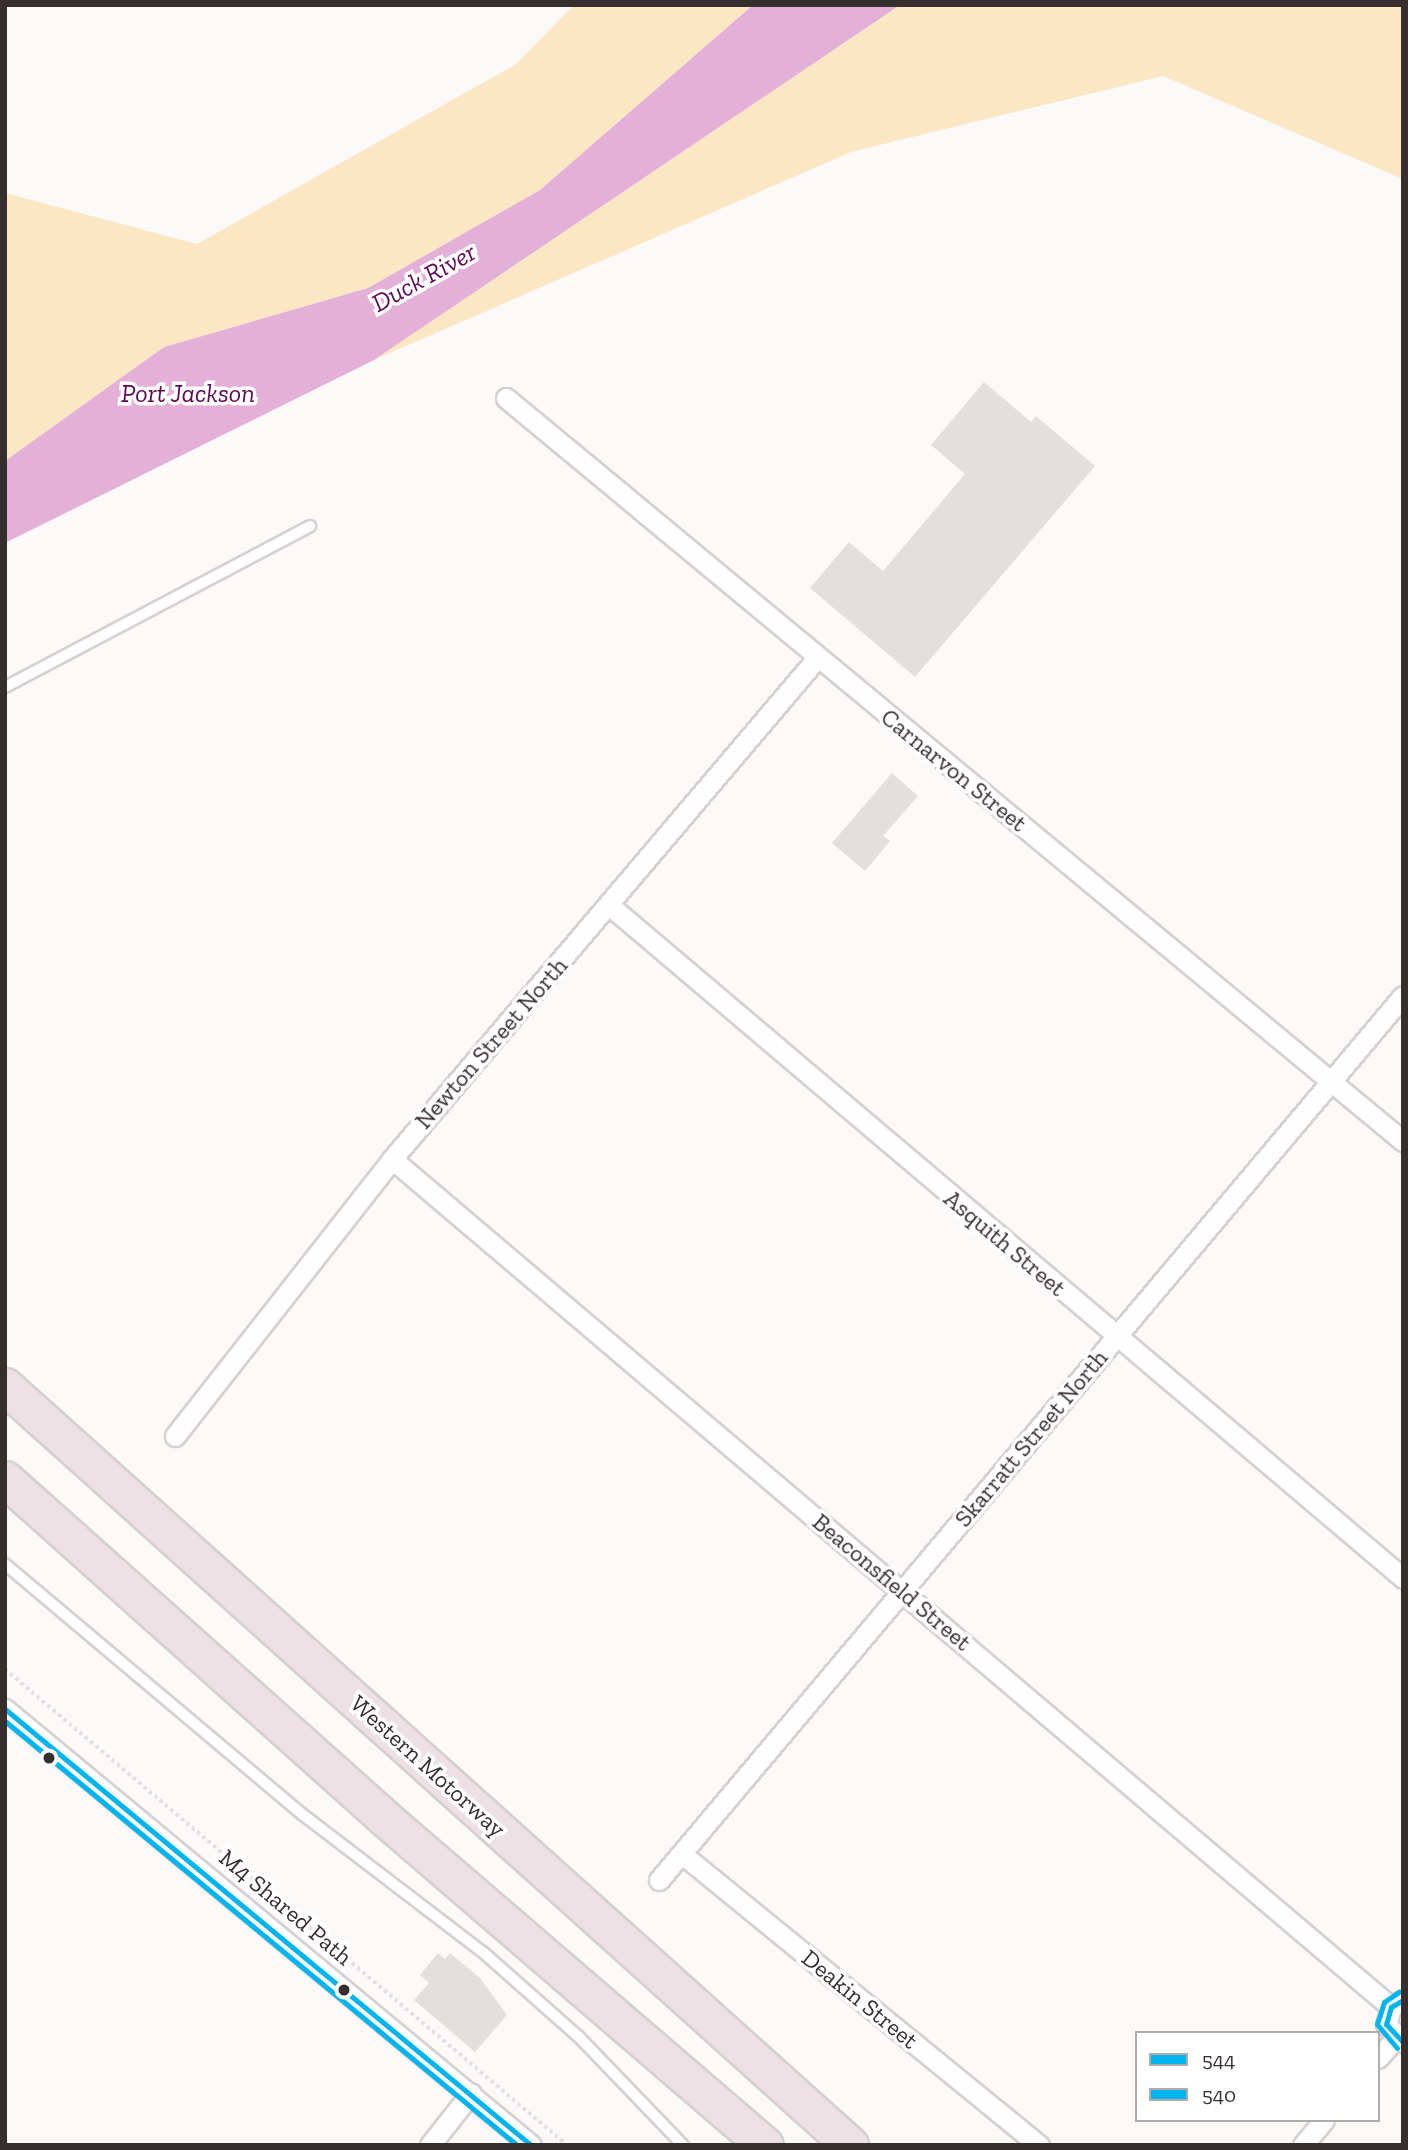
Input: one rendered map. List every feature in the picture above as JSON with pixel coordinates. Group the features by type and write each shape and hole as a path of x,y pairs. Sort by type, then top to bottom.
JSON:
{"highway":[{"name":"Western Motorway","path":"5,1386 850,2145"},
{"path":"5,1479 388,1821 765,2145"}],"street":[{"name":"Carnarvon Street","path":"506,398 1403,1141"},
{"name":"Newton Street North","path":"176,1436 392,1159 817,658"},
{"name":"Asquith Street","path":"610,905 1403,1578"},
{"name":"Skarratt Street North","path":"659,1880 1403,996"},
{"name":"Beaconsfield Street","path":"392,1159 1397,2004"},
{"path":"5,1709 531,2145"},
{"name":"Deakin Street","path":"682,1854 1039,2145"},
{"path":"1380,2056 1399,2040 1385,2024 1397,2004"},
{"path":"430,2145 471,2093"},
{"path":"1303,2145 1322,2122"}],"lane":[{"path":"5,687 310,526"},
{"path":"5,1564 302,1814 484,1953 579,2037 683,2145"}],"path":[{"name":"M4 Shared Path","path":"5,1669 567,2145"}],"shaded area":[{"path":"574,5 753,5 540,190 368,288 164,347 5,461 5,193 197,244 516,64"},
{"path":"900,5 1403,6 1403,179 1163,76 851,152 374,360"}],"water":[{"name":"Port Jackson","path":"753,5 900,5 374,360 5,543 5,461 164,347 368,288 540,190"}],"building":[{"path":"984,382 1031,422 1036,416 1095,466 915,677 810,588 849,542 883,571 965,474 931,445"},
{"path":"892,773 918,796 883,836 890,841 865,871 832,843"},
{"path":"438,1953 445,1959 450,1953 480,1978 507,2015 475,2052 414,2000 429,1983 420,1975"}],"transit line":[{"name":"544","path":"5,1709 531,2145"},
{"name":"540","path":"5,1721 517,2145"},
{"name":"540","path":"1397,2048 1377,2024 1384,2002 1399,1992"},
{"name":"544","path":"1403,2000 1391,2007 1386,2024 1403,2042"}],"water label":[{"name":"Duck River","path":"424,278"}]}
